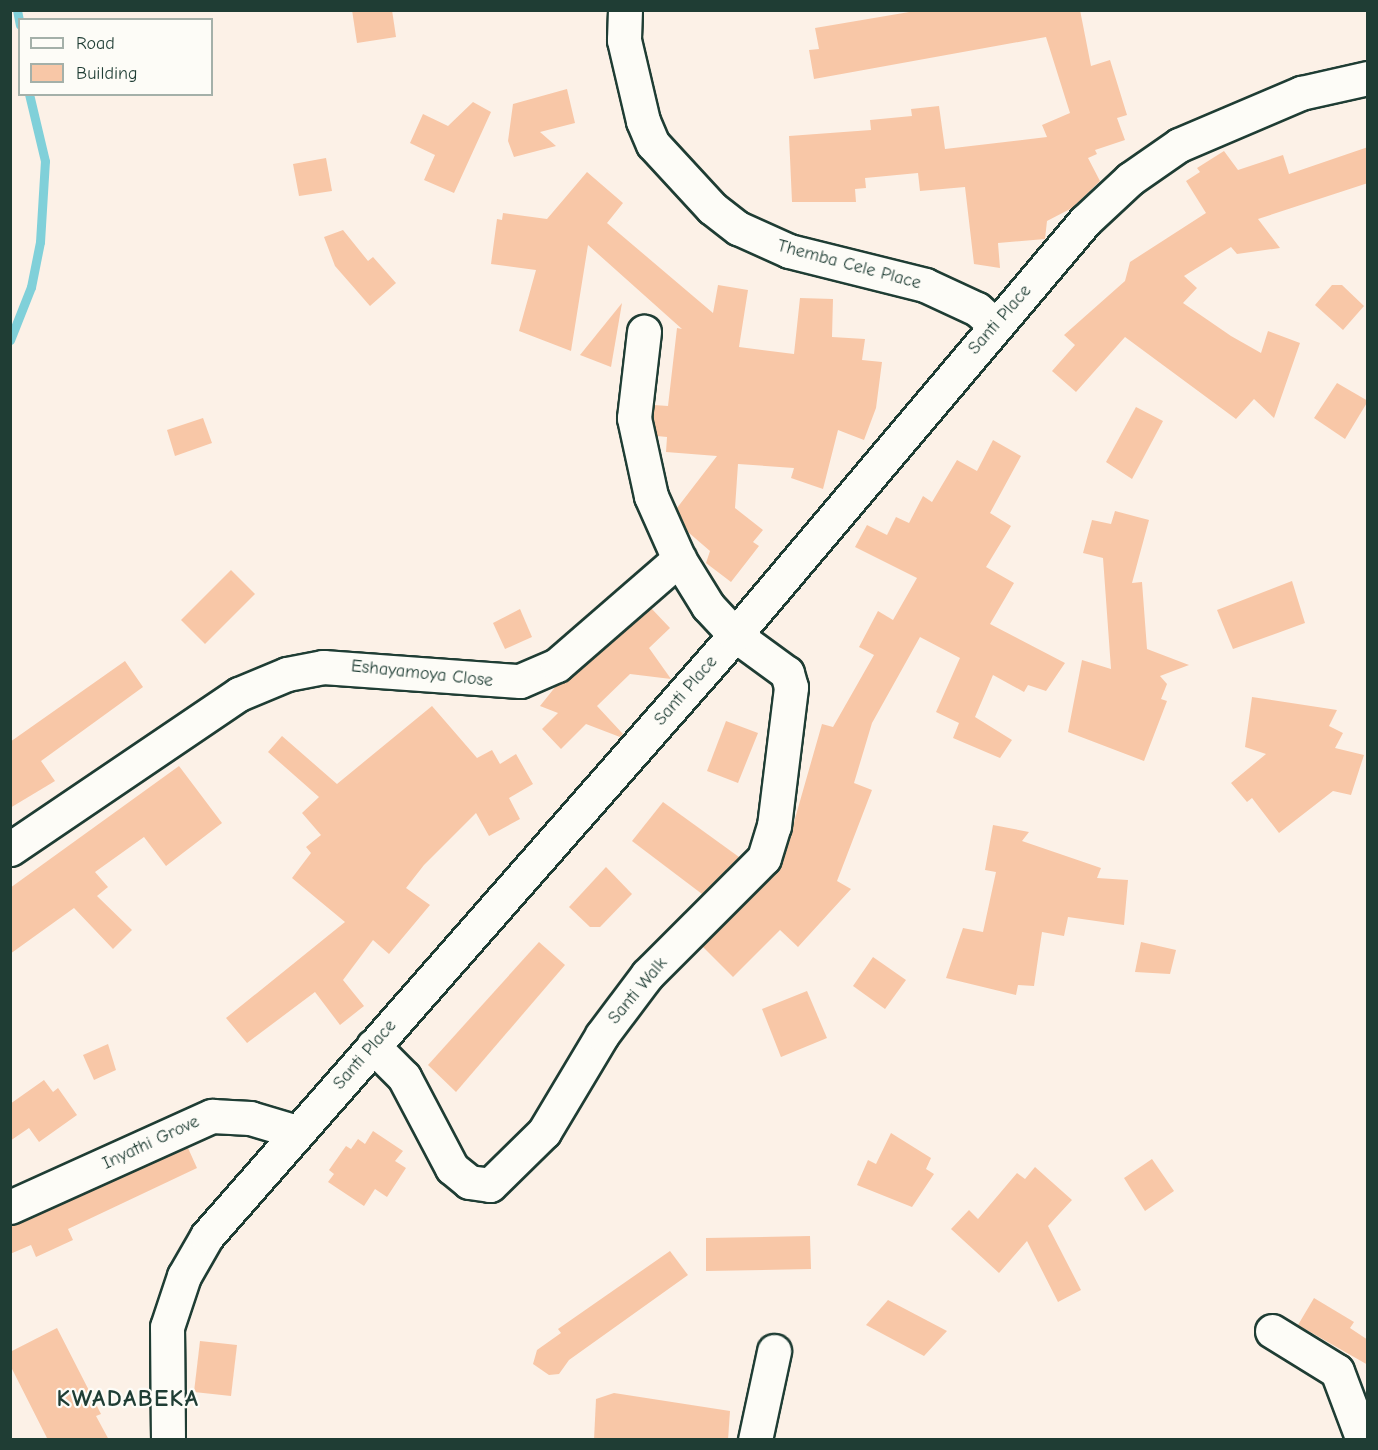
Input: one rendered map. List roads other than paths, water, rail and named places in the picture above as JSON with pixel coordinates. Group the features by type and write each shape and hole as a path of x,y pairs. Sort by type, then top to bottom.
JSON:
{"street":[{"name":"Themba Cele Place","path":"625,10 631,81 646,129 673,170 712,208 738,228 789,251 926,285 976,309 994,325"},
{"name":"Santi Place","path":"168,1440 167,1327 184,1276 207,1236 735,635 994,325 1085,221 1174,149 1301,93 1368,78"},
{"path":"644,332 634,418 651,496 679,559 735,635"},
{"name":"Eshayamoya Close","path":"10,849 238,694 287,674 323,667 520,681 557,665 679,559"},
{"name":"Santi Walk","path":"373,1046 404,1077 452,1168 468,1182 490,1185 544,1132 602,1035 647,975 764,858 774,826 791,687 787,673 735,635"},
{"name":"Inyathi Grove","path":"10,1207 212,1116 250,1118 297,1132"},
{"path":"1272,1331 1337,1371 1363,1440"},
{"path":"755,1440 774,1351"}],"waterway":[{"path":"17,10 19,18"},
{"path":"10,340 31,287 40,242 45,161 29,96"}],"district":[{"name":"KWADABEKA","path":"128,1399"}]}
